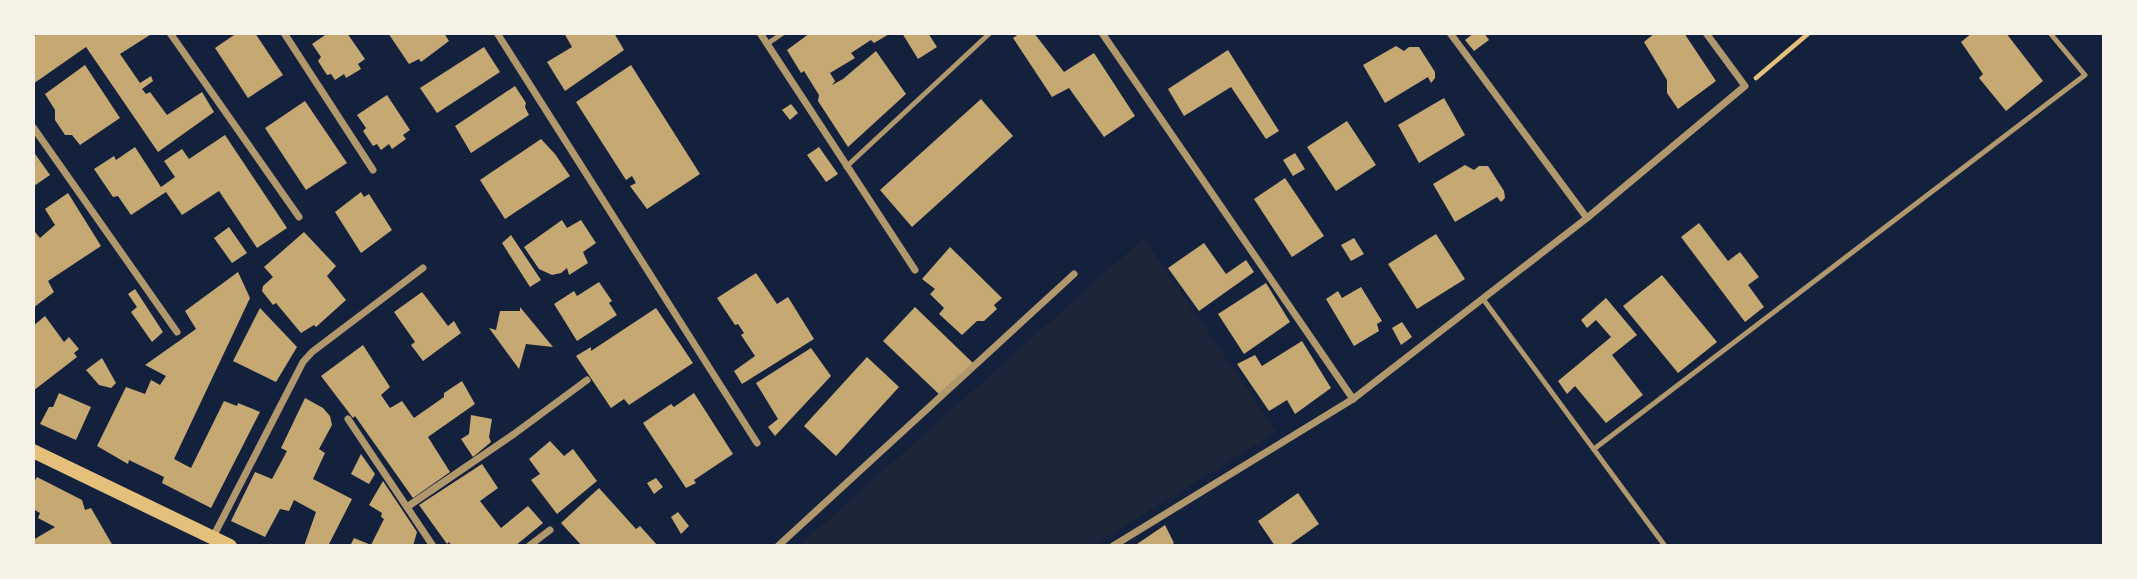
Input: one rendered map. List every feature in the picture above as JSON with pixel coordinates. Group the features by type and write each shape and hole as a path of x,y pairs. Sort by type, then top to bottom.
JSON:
{"main road":[{"path":"33,451 230,546"}],"street":[{"path":"170,33 299,217"},
{"path":"284,33 373,170"},
{"path":"497,33 757,443"},
{"path":"760,33 915,270"},
{"path":"1102,33 1353,399"},
{"path":"1450,33 1587,218"},
{"path":"1113,546 1353,399 1587,218 1745,86 1706,33"},
{"path":"33,127 177,332"},
{"path":"212,537 303,362 312,352 423,268"},
{"path":"779,546 1074,274"},
{"path":"407,508 587,380"},
{"path":"348,419 433,546"},
{"path":"529,546 550,530"}],"lane":[{"path":"767,44 783,33"},
{"path":"846,167 990,33"},
{"path":"1594,449 2085,75 2050,33"},
{"path":"1483,299 1665,546"}],"path":[{"path":"1745,86 1809,33"}],"shaded area":[{"path":"1144,238 1276,432 1092,546 799,546"}],"building":[{"path":"39,33 153,33 120,54 140,83 151,76 153,81 142,89 146,94 150,92 167,115 202,92 214,112 158,152 86,47 33,84 33,37"},
{"path":"237,33 255,33 283,75 248,98 215,48"},
{"path":"328,33 347,33 365,59 358,64 361,69 346,78 344,74 335,80 331,74 327,75 318,61 321,57 312,44"},
{"path":"388,33 444,33 449,41 421,62 419,59 409,64"},
{"path":"564,33 614,33 624,50 565,91 547,62 572,47"},
{"path":"810,33 891,33 874,43 871,40 851,53 855,58 830,73 835,81 832,85 876,51 906,94 848,147 818,101 819,95 804,71 801,73 787,50"},
{"path":"902,33 928,33 937,47 918,59"},
{"path":"1020,33 1034,33 1064,72 1094,53 1135,116 1104,137 1069,88 1052,97 1013,38"},
{"path":"1474,33 1484,33 1489,40 1474,51 1465,40"},
{"path":"1655,33 1684,33 1716,81 1678,109 1667,93 1667,80 1644,42"},
{"path":"1972,33 2006,33 2043,81 2006,111 1979,78 1983,74 1961,42"},
{"path":"1396,46 1404,51 1409,47 1419,47 1435,72 1435,78 1431,83 1428,77 1385,103 1363,65"},
{"path":"484,47 500,72 437,113 420,88"},
{"path":"1228,50 1279,131 1266,139 1231,87 1184,116 1168,89"},
{"path":"85,65 120,118 80,145 72,135 65,135 55,120 55,110 45,94"},
{"path":"631,65 700,174 647,209 630,186 636,183 632,176 626,180 576,102"},
{"path":"515,86 526,103 529,115 471,153 455,126"},
{"path":"387,95 410,130 403,135 406,139 392,149 389,144 381,150 377,144 373,146 357,115"},
{"path":"1444,98 1465,135 1419,163 1398,125"},
{"path":"981,99 1013,136 912,227 880,190"},
{"path":"305,101 347,163 306,190 265,128"},
{"path":"791,104 798,113 790,120 782,110"},
{"path":"1347,121 1376,165 1336,191 1307,147"},
{"path":"225,135 287,228 257,248 219,191 182,215 166,192 131,215 118,196 113,197 94,169 114,156 116,160 135,147 161,187 175,177 164,161 182,149 189,159"},
{"path":"541,139 570,176 505,219 480,180"},
{"path":"819,147 838,174 826,182 807,155"},
{"path":"33,151 50,175 34,186 33,185"},
{"path":"1295,153 1305,169 1293,176 1283,160"},
{"path":"1465,165 1474,170 1479,166 1488,166 1504,191 1505,198 1501,202 1497,197 1455,222 1433,184"},
{"path":"1285,178 1324,236 1292,257 1254,199"},
{"path":"361,192 364,197 369,194 392,230 361,253 335,212"},
{"path":"68,193 101,246 48,281 54,292 33,308 33,229 40,238 55,225 45,209"},
{"path":"562,220 567,228 581,220 596,243 583,252 588,263 569,275 567,268 552,275 539,269 524,247"},
{"path":"1699,223 1728,261 1740,252 1759,277 1748,285 1764,307 1745,322 1681,237"},
{"path":"229,227 247,253 232,263 214,238"},
{"path":"304,232 336,266 327,276 346,300 316,327 314,325 301,333 262,291 263,286 273,277 264,267"},
{"path":"1436,234 1465,279 1417,309 1388,264"},
{"path":"511,235 541,280 530,287 502,243"},
{"path":"1354,238 1364,254 1351,261 1341,245"},
{"path":"1204,243 1226,274 1246,260 1254,272 1199,311 1168,268"},
{"path":"950,247 1002,298 994,305 997,309 984,321 977,321 962,335 939,314 944,308 930,294 935,289 922,279"},
{"path":"238,272 250,298 174,459 191,468 224,401 237,406 238,403 260,412 211,508 162,483 164,477 129,460 128,464 97,446 126,387 145,394 151,380 160,385 166,376 145,365 196,329 185,311"},
{"path":"756,273 777,304 788,297 814,339 742,384 734,371 755,356 741,335 744,333 738,324 735,325 717,298"},
{"path":"1662,275 1717,342 1678,373 1623,306"},
{"path":"599,282 612,301 609,303 617,315 577,341 554,304 574,291 577,296"},
{"path":"1266,283 1290,322 1244,354 1218,314"},
{"path":"1361,287 1382,321 1377,324 1379,331 1354,346 1326,299 1338,291 1342,298"},
{"path":"135,289 163,332 152,342 131,312 137,307 128,294"},
{"path":"422,292 448,326 454,321 461,333 423,361 411,345 415,342 394,312"},
{"path":"1606,298 1637,335 1612,355 1643,395 1606,423 1575,386 1567,394 1558,381 1611,337 1596,320 1587,328 1581,320"},
{"path":"520,307 553,347 526,344 519,369 489,328 496,330 500,311 520,311"},
{"path":"915,307 973,363 941,396 883,341"},
{"path":"260,308 297,347 276,382 233,361"},
{"path":"656,308 693,363 629,405 624,399 611,408 576,356 591,347 591,351"},
{"path":"45,316 64,342 69,337 79,349 74,353 77,357 33,391 33,326"},
{"path":"1402,322 1412,337 1401,345 1392,328"},
{"path":"1302,341 1331,388 1295,414 1287,400 1269,411 1237,364 1255,355 1262,366"},
{"path":"363,345 390,387 381,395 390,408 402,401 414,418 462,381 475,404 428,437 450,472 413,498 355,416 353,418 321,376"},
{"path":"811,348 831,376 775,436 768,427 778,419 756,383"},
{"path":"867,357 899,387 836,456 804,426"},
{"path":"102,358 116,383 111,388 99,385 86,370"},
{"path":"59,393 91,407 76,440 40,424 49,407 53,407"},
{"path":"694,393 733,454 686,488 643,423 671,404 674,407"},
{"path":"305,398 323,408 330,416 332,425 319,449 325,453 313,479 352,499 328,546 304,546 316,512 294,500 289,511 280,509 265,537 231,521 255,472 272,479 287,451 281,448"},
{"path":"471,415 492,419 489,437 491,442 473,457 461,439 469,434"},
{"path":"550,441 564,456 573,449 597,481 557,514 531,480 540,474 529,459"},
{"path":"361,454 375,474 369,484 351,474"},
{"path":"482,464 498,488 480,501 501,528 528,506 543,523 515,546 447,544 419,505"},
{"path":"37,477 82,500 85,510 91,508 113,546 33,546 33,540 55,527 38,518 40,513 33,509 33,479"},
{"path":"656,478 663,487 654,494 647,483"},
{"path":"383,481 417,532 413,546 350,546 354,538 371,545 384,519 381,517 382,513 369,505"},
{"path":"599,488 636,529 640,526 658,546 582,546 561,523"},
{"path":"1298,493 1319,524 1288,546 1275,546 1258,521"},
{"path":"678,512 689,526 681,534 671,517"},
{"path":"1165,525 1174,543 1169,546 1134,546"}]}
